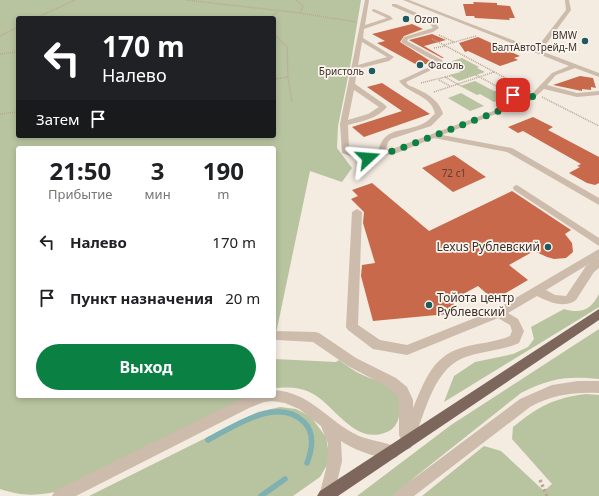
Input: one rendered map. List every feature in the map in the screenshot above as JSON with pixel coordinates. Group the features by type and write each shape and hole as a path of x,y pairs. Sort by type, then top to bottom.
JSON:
{"main road":[{"path":"326,496 599,314"}],"street":[{"path":"367,0 344,124 345,151 360,158 368,158 382,152 394,151 530,99 554,74 574,66"},
{"path":"537,52 569,10 567,0"},
{"path":"382,152 384,142 388,137 428,124 439,114 439,110 435,104 408,87 402,81 441,64 440,61 404,42 404,40 432,31 436,28 430,21 391,5 407,1 599,75"},
{"path":"364,12 381,8"},
{"path":"362,25 390,19 374,10"},
{"path":"354,68 387,60 391,57 360,39"},
{"path":"344,124 372,115 380,111 383,107 351,85"},
{"path":"542,86 563,94 586,97 599,93"},
{"path":"433,136 509,150 599,202"},
{"path":"517,188 597,239"},
{"path":"356,212 352,327 377,345 408,350 499,313 538,291 599,253"},
{"path":"538,291 553,299 568,300 572,297 590,269 599,262"},
{"path":"406,443 418,409 438,370 447,360 461,353 507,344 515,339 518,331 514,322 499,313"},
{"path":"277,335 315,337 352,362 391,382 402,391 406,400 406,443"},
{"path":"402,496 525,403 542,394 559,388 581,386 599,387"},
{"path":"276,396 280,395 292,398 321,418 337,432 354,442 364,446 392,452"},
{"path":"60,496 244,404 259,398"},
{"path":"321,418 333,436 337,456 326,496"}],"path":[{"path":"41,16 75,0"},
{"path":"186,0 300,13 362,25"},
{"path":"296,0 302,6 300,13"},
{"path":"272,16 277,11"},
{"path":"0,36 16,28"},
{"path":"432,31 454,42"},
{"path":"488,33 444,45 529,91 506,97"},
{"path":"276,36 287,47 288,77 292,102"},
{"path":"0,54 16,52"},
{"path":"422,96 494,72"},
{"path":"476,75 513,95"},
{"path":"408,87 450,76"},
{"path":"276,79 288,77"},
{"path":"445,77 461,86"},
{"path":"438,79 450,86"},
{"path":"495,92 516,84"},
{"path":"535,94 599,126"},
{"path":"0,114 16,112"},
{"path":"540,480 547,496"}],"green space":[{"path":"0,0 361,0 350,67 338,126 337,148 352,168 342,182 310,171 276,333 276,146 16,146 16,398 245,398 55,492 27,495 0,489"},
{"path":"462,58 485,72 459,81 449,75 461,72 451,66 452,61"},
{"path":"475,81 507,98 494,102 480,94 477,95 460,86"},
{"path":"461,93 484,106 470,111 448,98"},
{"path":"599,294 599,307 444,402 454,376 475,362 513,354 528,347 534,339 531,327 564,309 580,311 585,309 593,304"},
{"path":"599,329 599,379 559,379 541,384 521,393 415,477 394,496 357,496 451,425"},
{"path":"276,359 336,362 339,360 358,373 386,384 394,389 399,395 401,401 399,416 396,424 391,430 376,435 366,434 348,424 323,401 310,392 295,388 276,388"},
{"path":"586,394 599,395 599,496 422,496 484,446 501,451 544,491 552,484 512,439 513,427 546,404 564,398"},
{"path":"280,407 296,409 311,417 326,437 330,460 320,477 293,496 89,496 258,412"}],"building":[{"path":"473,2 497,3 497,5 510,6 515,18 509,18 510,20 466,16 463,4 474,4"},
{"path":"412,24 423,29 404,36 400,42 432,62 419,66 377,43 385,41 372,34"},
{"path":"432,34 446,40 424,46 444,58 409,40"},
{"path":"478,37 520,56 514,58 518,60 500,66 468,51 465,52 459,43"},
{"path":"580,76 593,78 596,88 591,87 591,90 582,89 582,91 553,85"},
{"path":"382,83 430,114 364,137 352,127 402,111 367,87"},
{"path":"533,117 553,127 548,130 599,157 599,183 595,185 587,183 569,173 580,167 577,166 581,164 523,131 518,133 508,127"},
{"path":"454,155 486,177 453,192 422,168"},
{"path":"372,183 429,231 512,191 571,230 565,234 572,243 573,252 566,258 554,259 534,251 509,265 528,280 494,300 478,286 452,300 458,313 373,321 361,276 362,265 375,263 363,223 364,212 351,199 358,196 352,190"}],"waterway":[{"path":"208,440 243,421 256,416 281,412 293,415 304,422 310,431 312,442 307,463"},
{"path":"261,496 285,479"}],"place":[{"name":"Ozon","path":"406,19"},
{"name":"BMW БалтАвтоТрейд-М","path":"585,41"},
{"name":"Фасоль","path":"420,65"},
{"name":"Бристоль","path":"372,71"},
{"name":"Lexus Рублевский","path":"548,247"},
{"name":"Тойота центр Рублевский","path":"429,305"}],"route":[{"path":"368,158 382,152 394,151 530,99 535,94 529,91 513,95"}]}
